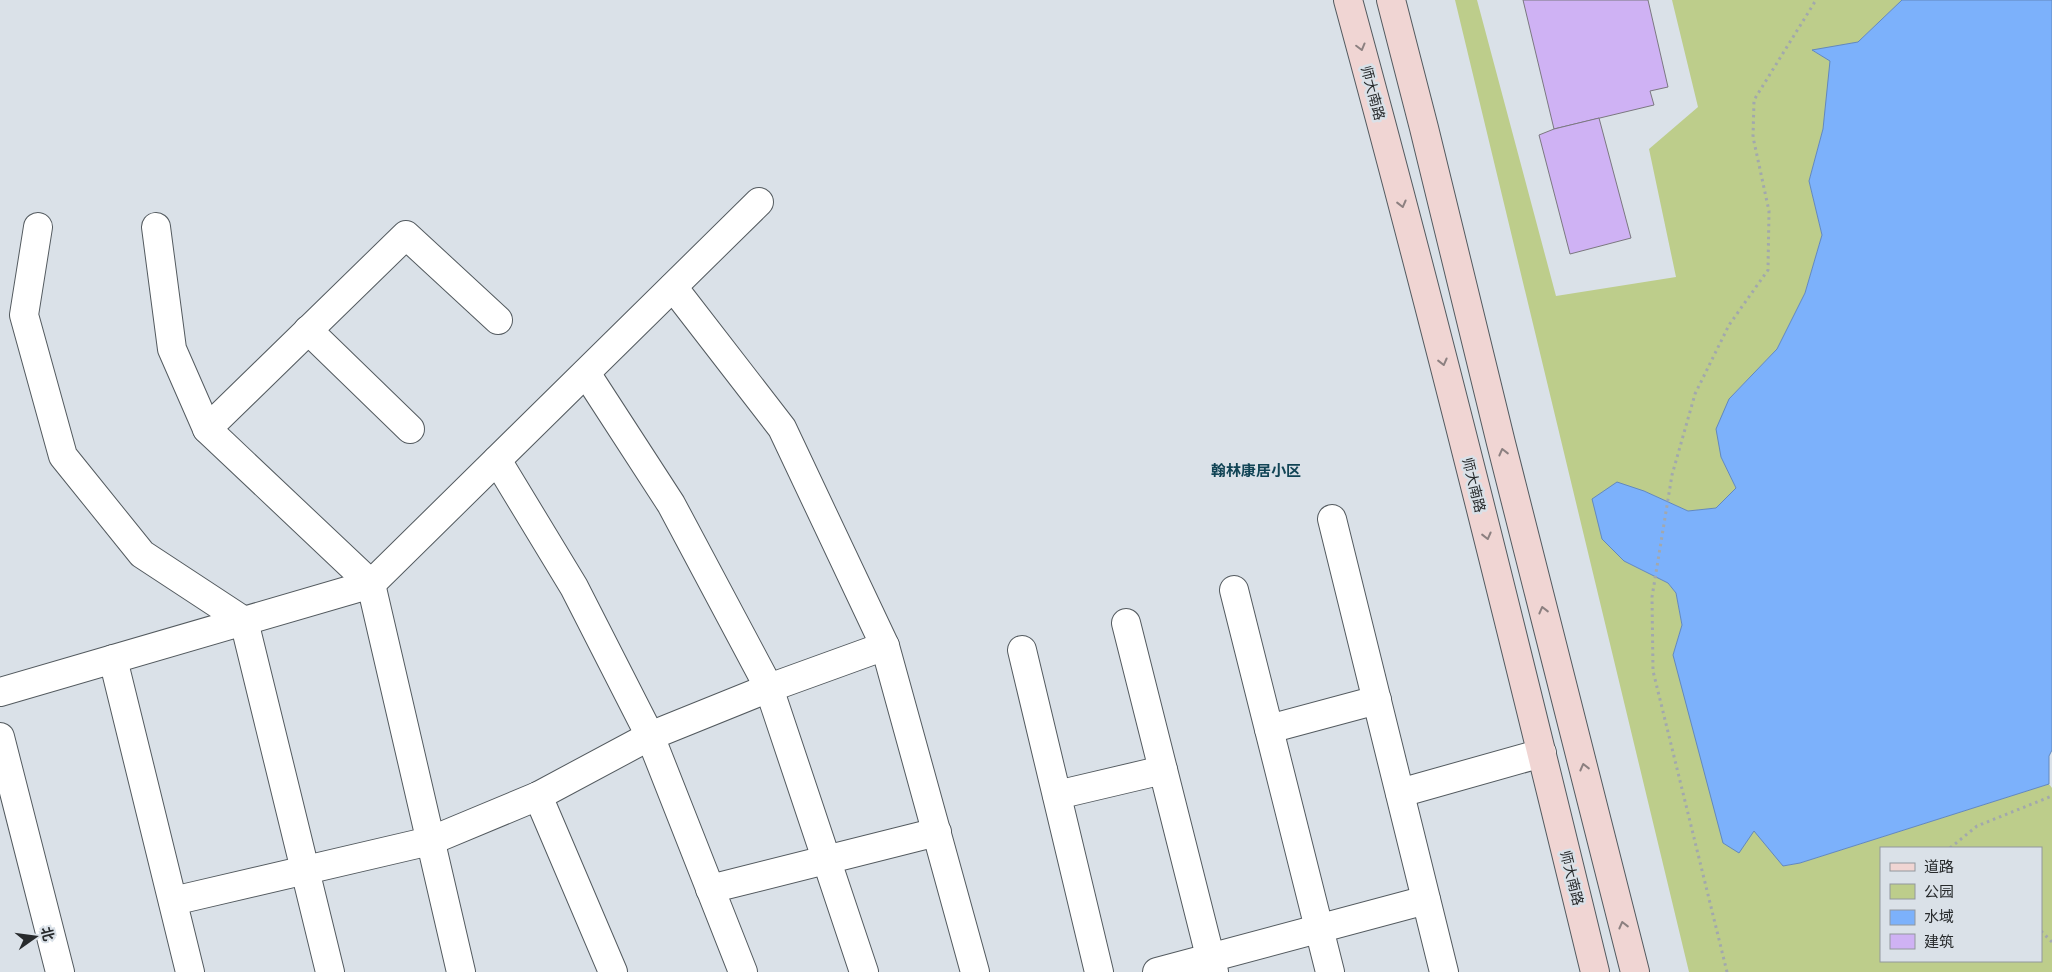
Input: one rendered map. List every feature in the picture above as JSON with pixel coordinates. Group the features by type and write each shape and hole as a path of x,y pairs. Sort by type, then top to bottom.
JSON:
{"main road":[{"name":"师大南路","path":"1348,0 1392,164 1542,753 1595,972"},
{"path":"1390,0 1424,128 1503,452 1635,972"}],"street":[{"path":"0,692 371,584 759,202"},
{"path":"38,227 24,315 63,456 142,554 244,621 330,972"},
{"path":"156,227 172,349 207,429 371,584 461,972"},
{"path":"207,429 406,235 498,320"},
{"path":"673,287 782,428 885,646 975,972"},
{"path":"308,330 410,429"},
{"path":"586,373 672,504 770,688 864,972"},
{"path":"497,460 574,588 650,736 743,972"},
{"path":"1332,519 1444,972"},
{"path":"1234,590 1330,972"},
{"path":"1126,623 1212,965"},
{"path":"172,901 430,841 538,796 650,736 770,688 885,646"},
{"path":"1022,650 1099,972"},
{"path":"113,659 190,972"},
{"path":"1269,729 1377,700"},
{"path":"0,737 60,972"},
{"path":"1400,793 1542,753"},
{"path":"1057,795 1163,770"},
{"path":"538,796 613,972"},
{"path":"710,888 827,861 937,832"},
{"path":"1157,972 1212,965 1319,928 1426,900"}],"path":[{"path":"1727,972 1653,671 1652,597 1672,474 1695,394 1729,325 1768,270 1769,211 1753,137 1754,100 1816,0"},
{"path":"1951,847 1977,826 2052,796"},
{"path":"2042,933 2052,942"}],"green space":[{"path":"1455,0 1477,0 1556,296 1676,277 1649,149 1698,107 1672,0 1902,0 1858,42 1813,51 1831,61 1823,129 1809,181 1822,235 1805,293 1777,349 1729,399 1721,457 1736,488 1716,508 1688,511 1644,491 1624,561 1668,583 1676,593 1682,625 1673,655 1754,830 1784,866 1800,863 2049,784 2052,788 2052,972 1689,972"}],"water":[{"path":"1902,0 2052,0 2052,750 2049,756 2049,784 1800,863 1783,866 1754,831 1739,853 1723,843 1673,655 1682,625 1676,593 1668,583 1624,561 1602,539 1592,499 1617,482 1644,491 1688,511 1716,508 1736,488 1721,457 1716,429 1729,399 1777,349 1805,293 1822,235 1809,181 1823,129 1830,61 1812,50 1858,42"}],"building":[{"path":"1523,0 1648,0 1668,87 1650,91 1654,105 1554,129"},
{"path":"1599,118 1631,238 1570,254 1539,135 1554,129"}],"district":[{"name":"翰林康居小区","path":"1256,471"}]}
